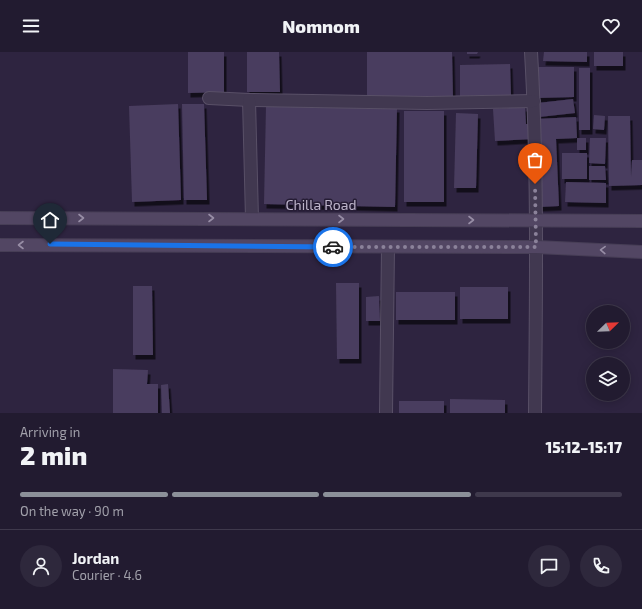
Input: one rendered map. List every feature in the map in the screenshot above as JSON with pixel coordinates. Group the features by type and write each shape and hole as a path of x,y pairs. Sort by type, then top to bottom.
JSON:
{"main road":[{"name":"Chilla Road","path":"0,218 642,221"},
{"path":"0,245 536,247 642,252"}],"street":[{"path":"531,52 534,101 536,221 535,413"},
{"path":"209,98 427,103 534,101"},
{"path":"249,100 252,219"},
{"path":"386,413 388,247"}],"building":[{"path":"188,52 224,52 224,92 188,93"},
{"path":"247,52 279,52 280,92 247,92"},
{"path":"367,52 452,52 453,99 367,100"},
{"path":"467,52 478,52 477,54 467,54"},
{"path":"544,52 587,52 587,62 543,61"},
{"path":"594,52 623,52 623,66 594,66"},
{"path":"510,64 511,95 460,96 460,65"},
{"path":"536,67 574,67 574,97 537,98"},
{"path":"579,68 590,68 590,130 579,130"},
{"path":"573,99 575,113 539,117 538,103"},
{"path":"178,104 181,200 132,202 129,106"},
{"path":"182,104 204,104 207,200 184,200"},
{"path":"266,106 397,108 395,207 264,204"},
{"path":"525,107 526,124 532,124 533,139 495,141 493,109"},
{"path":"404,111 444,111 444,202 404,202"},
{"path":"456,113 478,114 476,188 454,188"},
{"path":"594,115 605,116 604,130 593,129"},
{"path":"608,116 630,116 631,177 632,160 642,160 642,185 609,186"},
{"path":"576,117 577,138 556,139 559,206 539,207 536,119"},
{"path":"577,138 586,138 586,150 577,150"},
{"path":"590,138 606,138 605,164 589,163"},
{"path":"562,153 587,153 587,179 562,179"},
{"path":"589,166 605,166 606,180 589,180"},
{"path":"566,182 606,183 606,203 565,202"},
{"path":"336,283 359,283 359,359 337,359"},
{"path":"133,286 152,286 153,355 133,355"},
{"path":"460,287 508,287 508,319 460,319"},
{"path":"396,292 455,292 455,320 396,320"},
{"path":"379,296 380,321 366,321 366,297"},
{"path":"113,369 148,370 147,384 158,384 158,413 113,413"},
{"path":"168,384 170,413 162,413 161,385"},
{"path":"450,399 505,400 505,413 450,413"},
{"path":"399,401 444,401 444,413 399,413"}],"way so far":[{"path":"333,247 536,247 535,184"}],"route":[{"path":"50,244 333,247"}]}
